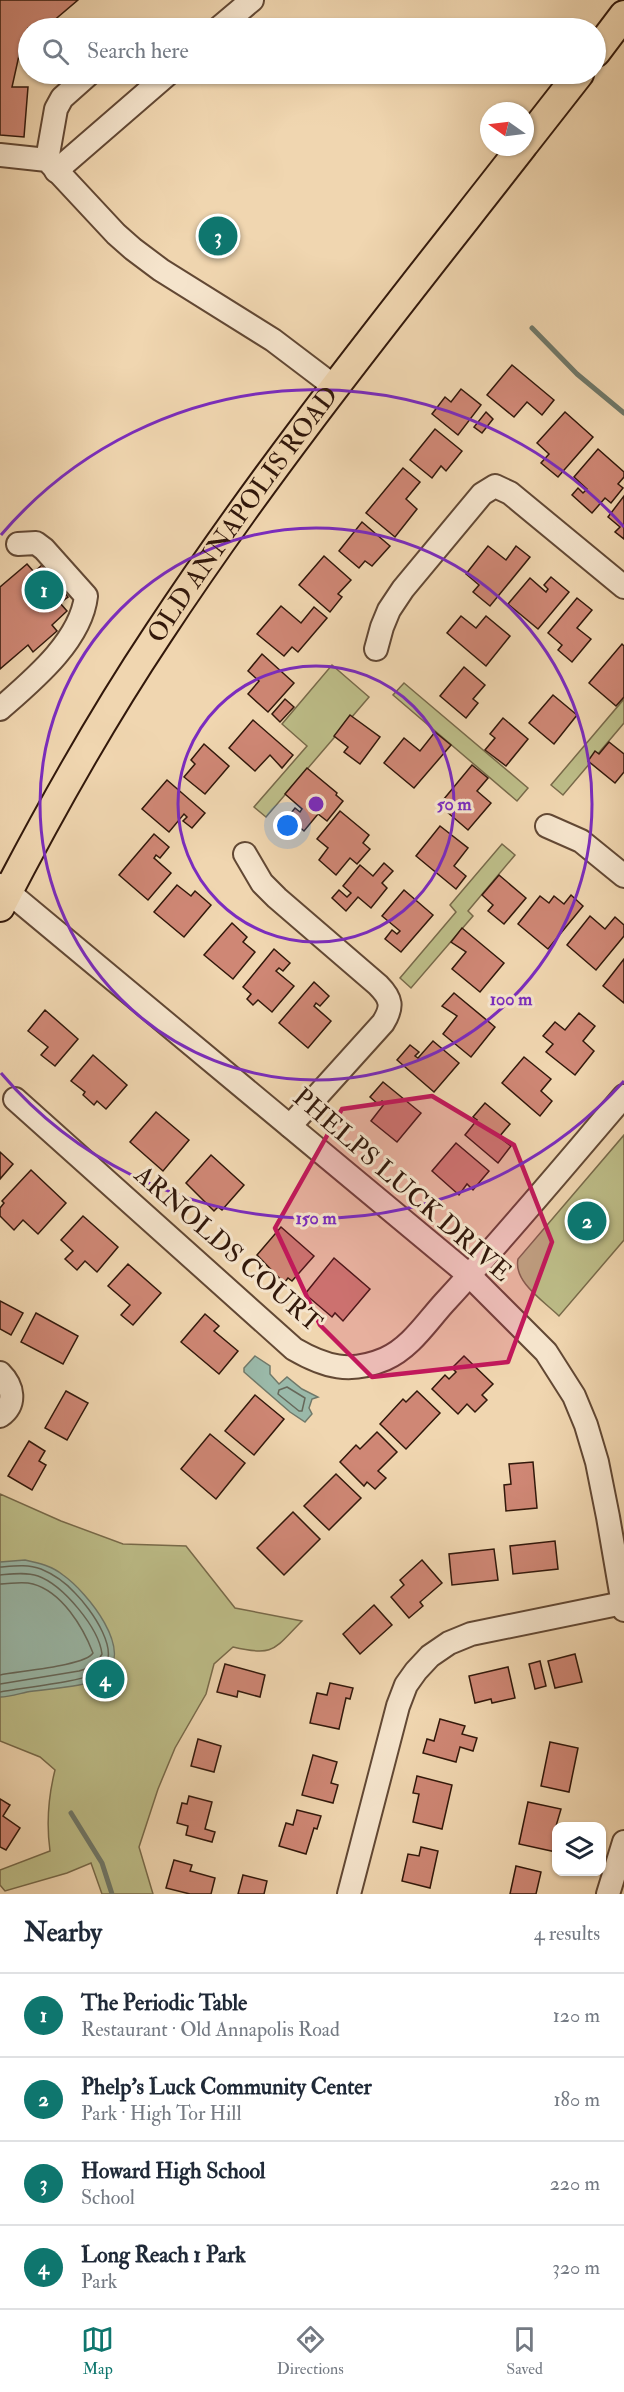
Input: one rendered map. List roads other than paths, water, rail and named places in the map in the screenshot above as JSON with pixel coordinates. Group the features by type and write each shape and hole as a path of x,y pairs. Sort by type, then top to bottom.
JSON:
{"main road":[{"path":"606,39 624,15"},
{"path":"534,132 571,84"},
{"name":"OLD ANNAPOLIS ROAD","path":"3,894 156,635 245,508 335,387 515,156"}],"street":[{"path":"231,18 252,0"},
{"path":"51,165 56,109 62,98 78,84"},
{"path":"51,165 155,84"},
{"path":"0,155 51,165 133,249 161,270 273,340 335,387"},
{"path":"376,649 389,610 402,589 482,494 495,486 510,493 624,587"},
{"path":"0,709 43,672 78,622 85,608 86,597 44,549 36,543 18,544"},
{"path":"547,826 581,841 624,876"},
{"path":"245,854 262,883 378,985 388,995 391,1004 383,1023 290,1126"},
{"name":"PHELPS LUCK DRIVE","path":"3,894 290,1126 470,1276 546,1352 574,1396 597,1462 623,1606"},
{"name":"ARNOLDS COURT","path":"15,1099 294,1349 323,1364 340,1368 364,1366 386,1359 405,1348 470,1276 624,1096"},
{"path":"0,1373 8,1381 12,1390 11,1403 0,1416"},
{"path":"349,1894 398,1706 416,1671 440,1650 471,1634 623,1606"},
{"path":"608,1894 624,1842"}],"water":[{"path":"255,1356 270,1366 270,1374 279,1384 287,1377 302,1389 318,1397 312,1399 309,1408 312,1414 305,1422 244,1372 244,1368"},
{"path":"25,1560 45,1565 59,1572 84,1594 95,1608 111,1638 114,1653 112,1666 103,1677 78,1685 0,1697 0,1562"}],"waterway":[{"path":"532,328 577,374 624,413"},
{"path":"71,1813 102,1863 112,1894"}],"place":[{"name":"Howard High School","path":"218,236"},
{"name":"The Periodic Table","path":"44,590"},
{"name":"Phelp's Luck Community Center","path":"587,1221"},
{"name":"Long Reach 1 Park","path":"105,1679"}]}
